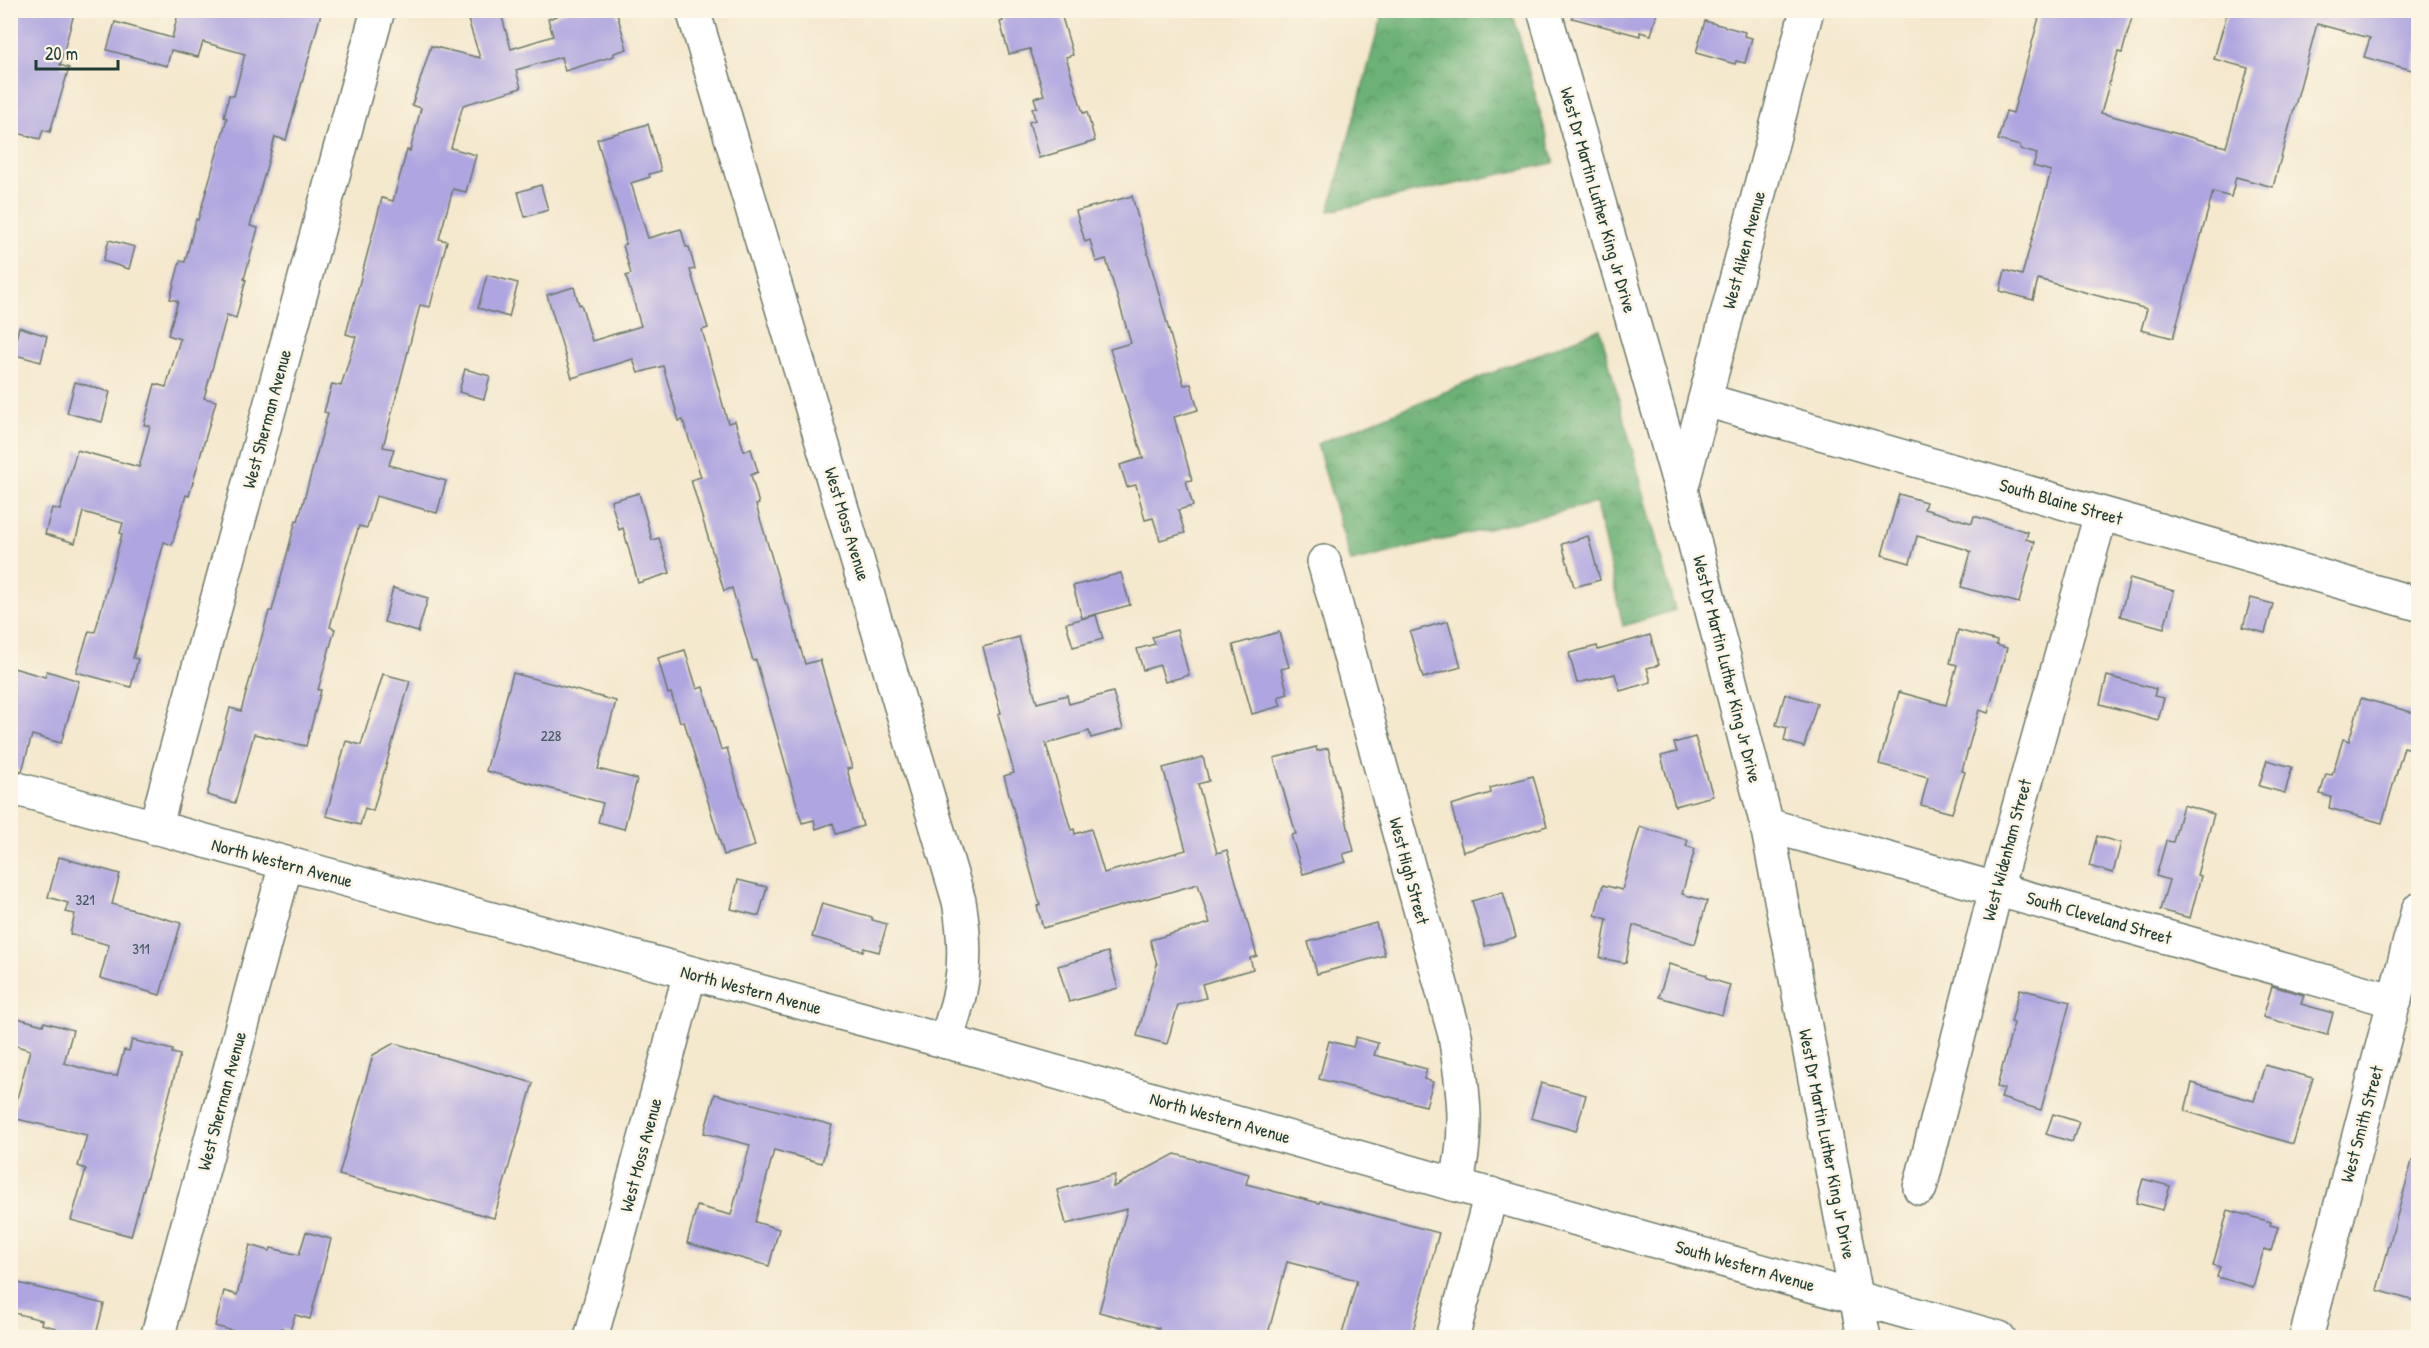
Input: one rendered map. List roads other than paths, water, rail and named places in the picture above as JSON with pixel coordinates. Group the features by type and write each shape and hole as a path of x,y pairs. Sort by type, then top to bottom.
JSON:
{"street":[{"name":"West Sherman Avenue","path":"155,828 378,10"},
{"name":"West Moss Avenue","path":"693,10 959,901 963,971 960,992 946,1042"},
{"name":"West Dr Martin Luther King Jr Drive","path":"1544,10 1681,490 1767,825 1864,1338"},
{"name":"West Aiken Avenue","path":"1681,490 1807,10"},
{"name":"South Blaine Street","path":"1705,400 2418,604"},
{"name":"West Widenham Street","path":"1920,1188 1996,889 2101,514"},
{"name":"West High Street","path":"1324,562 1455,1035 1465,1103 1463,1155 1455,1184"},
{"name":"North Western Avenue","path":"10,787 946,1042 1491,1194"},
{"name":"South Cleveland Street","path":"1767,825 2395,1001"},
{"name":"West Sherman Avenue","path":"157,1338 286,864"},
{"name":"West Smith Street","path":"2306,1338 2418,910"},
{"name":"West Moss Avenue","path":"591,1338 690,973"},
{"name":"South Western Avenue","path":"1491,1194 1999,1338"},
{"path":"1452,1338 1491,1194"}]}
